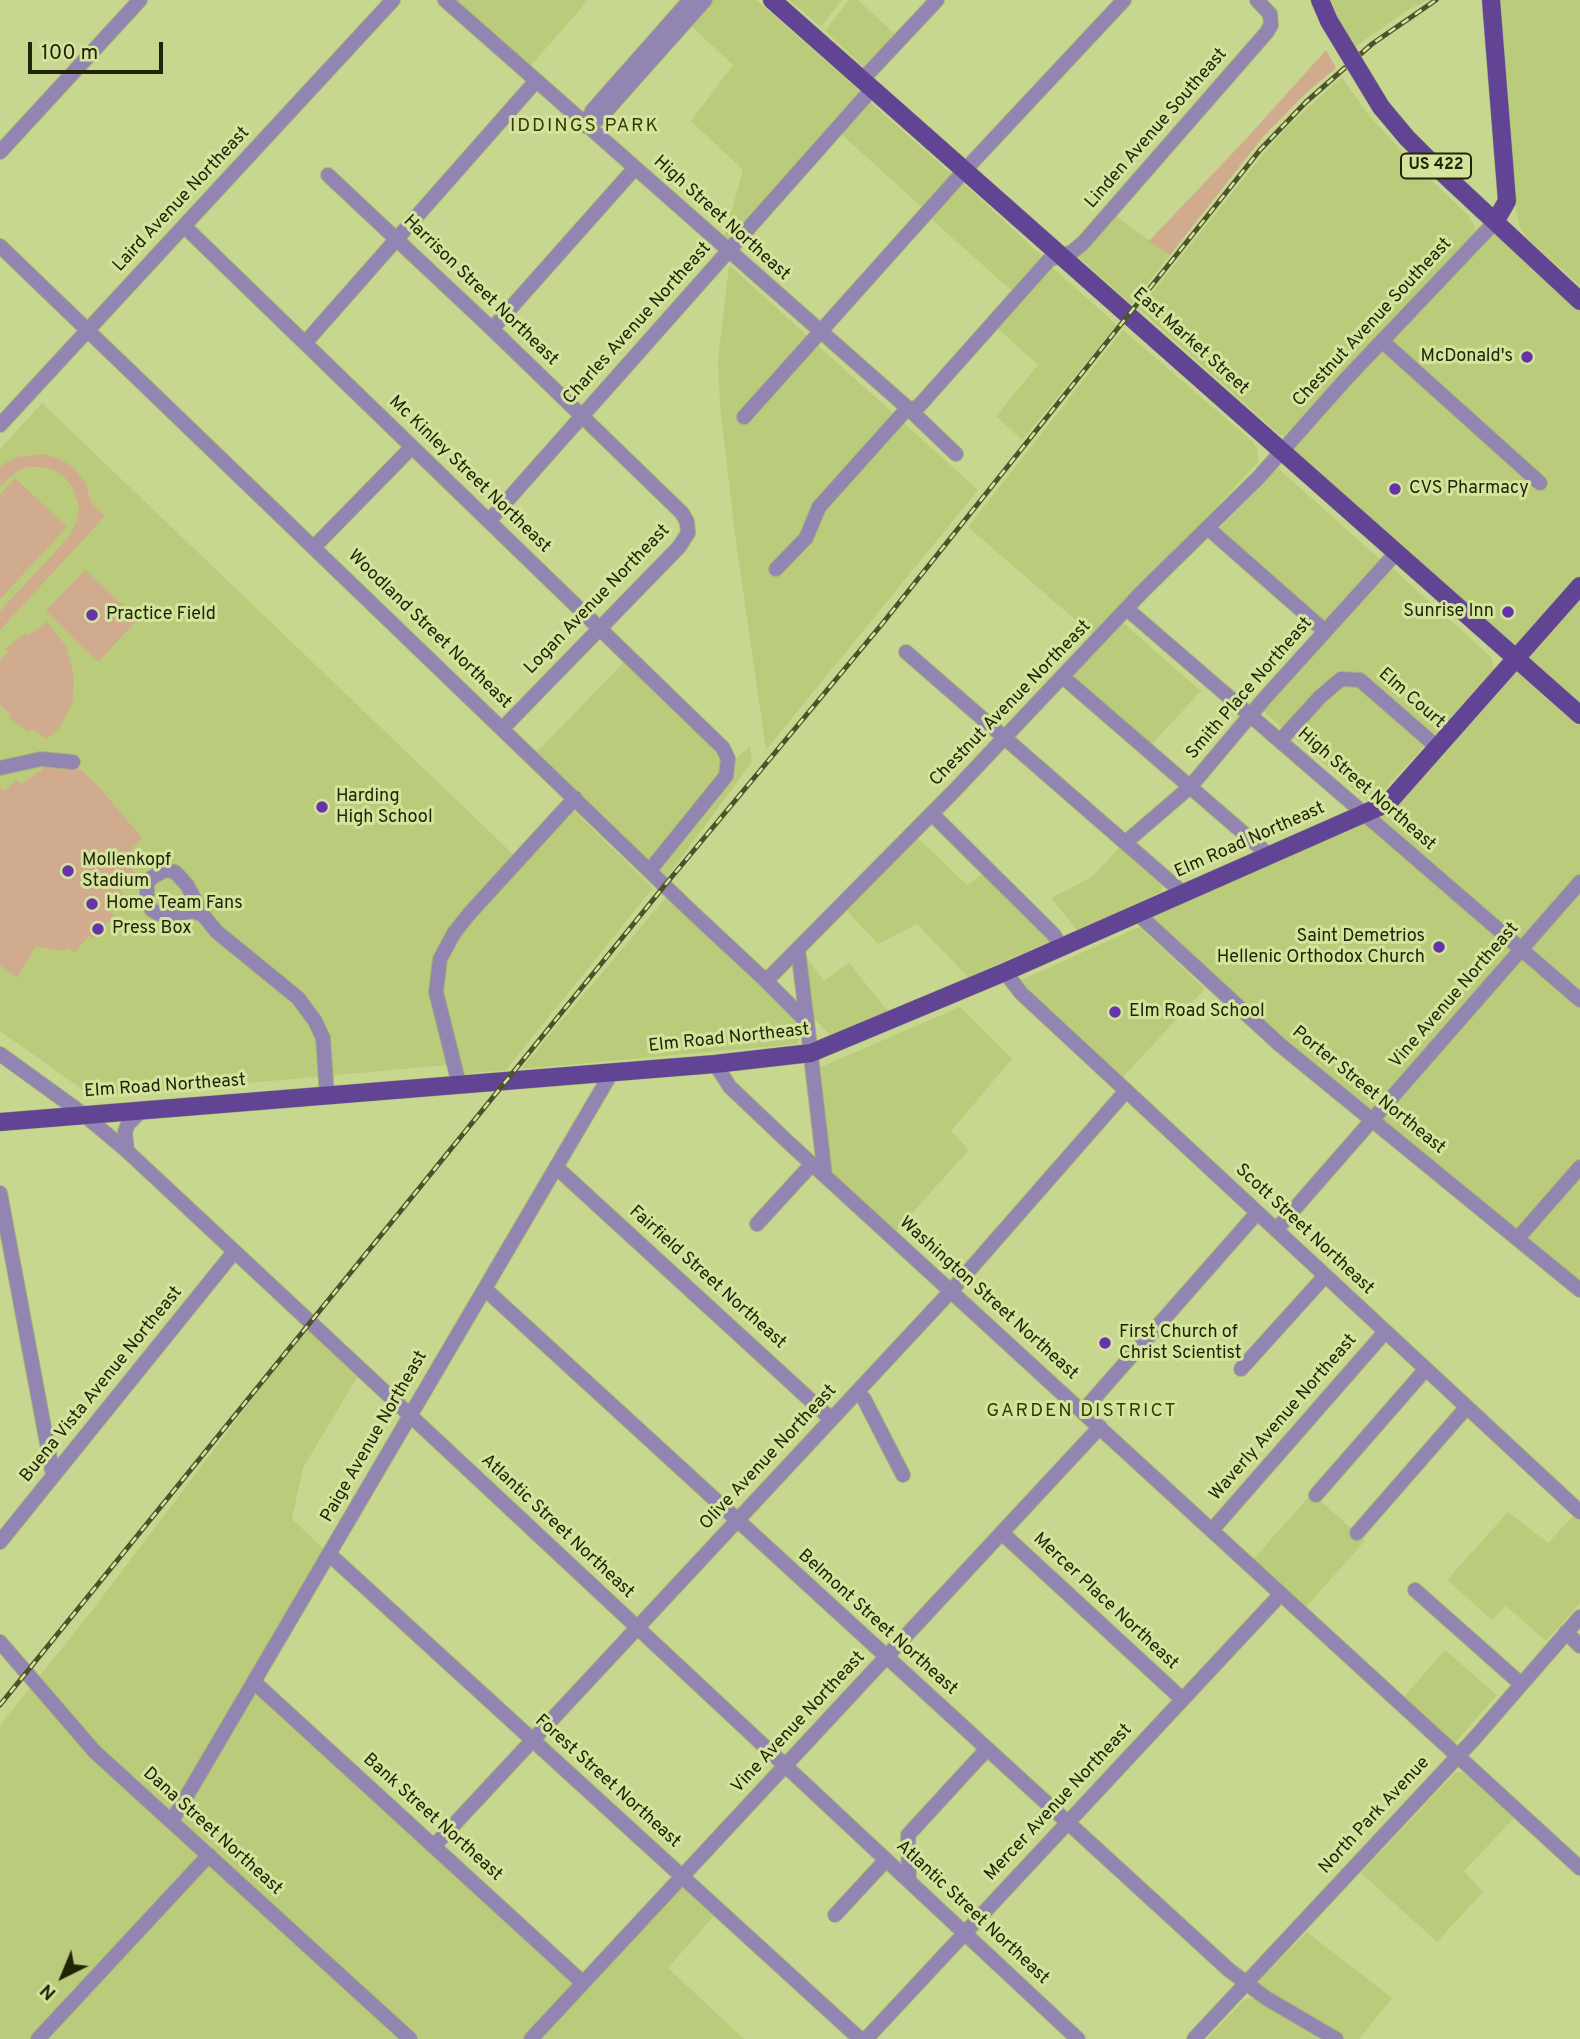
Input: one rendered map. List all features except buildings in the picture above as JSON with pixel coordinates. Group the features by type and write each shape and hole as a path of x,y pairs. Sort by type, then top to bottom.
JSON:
{"main road":[{"name":"East Market Street","path":"772,0 1580,715"},
{"name":"US 422","path":"1320,0 1329,21 1381,107 1407,138 1580,301"},
{"path":"1491,0 1507,201 1495,222"},
{"name":"Elm Road Northeast","path":"0,1122 715,1064 811,1053 1005,972 1388,803 1580,586"}],"street":[{"path":"0,152 141,0"},
{"name":"Laird Avenue Northeast","path":"0,425 393,0"},
{"name":"High Street Northeast","path":"445,0 910,410 956,454"},
{"path":"586,126 592,111 690,0"},
{"path":"586,126 600,118 705,0"},
{"name":"Charles Avenue Northeast","path":"489,521 728,252 937,0"},
{"path":"744,417 965,170 1124,0"},
{"name":"Linden Avenue Southeast","path":"776,569 806,538 819,507 905,411 919,406 1048,260 1063,256 1083,243 1267,32 1272,20 1257,0"},
{"path":"305,343 536,81"},
{"path":"492,329 635,168"},
{"name":"Harrison Street Northeast","path":"328,175 398,238 682,513 688,528"},
{"name":"Chestnut Avenue Southeast","path":"1281,452 1495,222"},
{"name":"Mc Kinley Street Northeast","path":"184,226 726,753 729,765 726,776 650,870"},
{"name":"Woodland Street Northeast","path":"0,246 807,1023"},
{"path":"1382,341 1540,483"},
{"path":"314,547 412,447"},
{"name":"Chestnut Avenue Northeast","path":"766,981 932,814 1142,592 1209,529 1281,452"},
{"name":"Logan Avenue Northeast","path":"503,728 679,547 688,528"},
{"path":"1209,529 1325,631"},
{"name":"Smith Place Northeast","path":"1126,842 1190,787 1264,699 1396,553"},
{"name":"High Street Northeast","path":"1127,609 1580,1000"},
{"path":"906,652 1184,893"},
{"path":"1063,677 1270,856"},
{"name":"Elm Court","path":"1280,741 1320,697 1341,679 1360,680 1437,747"},
{"path":"0,768 41,759 73,762"},
{"path":"459,1084 436,992 440,959 454,933 469,914 575,798"},
{"path":"932,814 1054,935 1061,947"},
{"name":"Vine Avenue Northeast","path":"1276,1230 1580,882"},
{"name":"Porter Street Northeast","path":"1138,914 1271,1036 1580,1290"},
{"path":"203,915 229,943 291,991 304,1005 323,1038 327,1096"},
{"path":"798,949 825,1176"},
{"name":"Scott Street Northeast","path":"1005,972 1021,993 1580,1512"},
{"name":"Atlantic Street Northeast","path":"0,1054 83,1114 127,1152 1078,2039"},
{"name":"Washington Street Northeast","path":"715,1064 730,1087 825,1176 1580,1868"},
{"name":"Paige Avenue Northeast","path":"172,1821 612,1072"},
{"name":"Olive Avenue Northeast","path":"435,1846 951,1291 1126,1091"},
{"path":"127,1152 125,1132 128,1124 142,1110"},
{"path":"757,1224 813,1164"},
{"name":"Fairfield Street Northeast","path":"556,1167 831,1419"},
{"path":"1518,1238 1580,1167"},
{"path":"0,1193 53,1475"},
{"path":"1083,1411 1257,1213"},
{"name":"Buena Vista Avenue Northeast","path":"0,1542 234,1252"},
{"path":"1241,1369 1325,1276"},
{"name":"Belmont Street Northeast","path":"485,1289 1229,1970 1266,1997 1336,2039"},
{"name":"Waverly Avenue Northeast","path":"1212,1530 1385,1332"},
{"path":"1316,1495 1426,1370"},
{"path":"857,1392 864,1399 903,1475"},
{"path":"1357,1533 1466,1408"},
{"name":"Vine Avenue Northeast","path":"531,2039 1100,1427"},
{"name":"Mercer Place Northeast","path":"1002,1533 1182,1699"},
{"name":"Forest Street Northeast","path":"329,1554 860,2039"},
{"path":"1416,1590 1521,1684"},
{"name":"Mercer Avenue Northeast","path":"866,2039 1281,1594"},
{"name":"North Park Avenue","path":"1194,2039 1458,1755 1580,1617"},
{"path":"1566,1632 1580,1646"},
{"name":"Dana Street Northeast","path":"0,1642 86,1742 410,2039"},
{"name":"Bank Street Northeast","path":"254,1682 583,1983"},
{"path":"909,1881 908,1835 987,1749"},
{"path":"38,2039 209,1855"},
{"path":"835,1915 886,1860"}],"shaded area":[{"path":"451,0 588,0 528,69"},
{"path":"711,0 756,0 858,89 858,97 729,247 723,241 743,170 691,121 733,65 689,24"},
{"path":"789,0 842,0 821,27"},
{"path":"849,0 858,0 897,36 866,69 825,31"},
{"path":"1331,0 1428,0 1405,12 1355,47"},
{"path":"1498,0 1580,0 1580,286 1527,238 1520,228 1516,210"},
{"path":"1326,50 1336,68 1306,93 1262,138 1170,255 1149,241 1245,140"},
{"path":"1342,77 1366,112 1410,160 1468,215 1475,231 1467,243 1285,435 1281,436 1139,309 1286,128"},
{"path":"870,102 954,176 924,209 841,134"},
{"path":"962,182 1045,259 1014,293 930,218"},
{"path":"1113,214 1170,255 1131,304 1077,256"},
{"path":"1495,222 1580,301 1580,1290 1279,1044 1138,914 1376,810 1515,659 1281,452"},
{"path":"729,265 978,490 766,750 735,535 720,405 718,360"},
{"path":"1051,266 1117,325 1022,440 996,416 1038,365 997,328"},
{"path":"1123,330 1253,442 1258,451 1258,462 1095,637 968,527"},
{"path":"42,403 514,855 448,930 435,952 430,991 447,1065 93,1097 0,1031 0,449"},
{"path":"43,454 60,459 74,468 85,482 91,502 105,516 0,630 0,611 68,538 77,520 79,507 73,488 54,470 28,467 16,472 0,486 2,465 17,457"},
{"path":"1278,468 1383,562 1325,626 1218,530"},
{"path":"15,478 67,527 0,599 0,495"},
{"path":"1390,566 1492,658 1494,670 1371,804 1262,710"},
{"name":"Practice Field","path":"85,570 138,619 98,662 46,611"},
{"path":"1121,621 1201,691 1150,746 1070,677"},
{"path":"47,622 66,646 74,677 73,699 68,712 59,728 47,739 32,729 29,732 9,718 11,715 0,705 0,660 8,652 6,648 25,633 28,636"},
{"path":"625,661 722,758 736,758 750,746 752,762 667,877 535,754"},
{"name":"Mollenkopf Stadium","path":"43,765 81,770 142,838 123,859 135,873 119,890 126,896 111,913 114,916 93,939 89,936 74,953 68,948 61,951 36,946 17,978 0,965 0,787 5,791 16,779 21,784 42,770"},
{"path":"571,808 653,888 506,1070 464,1074 440,993 448,955 468,923"},
{"path":"918,838 967,885 986,871 1051,941 968,977 917,924 878,944 845,909"},
{"path":"1120,847 1163,883 1161,892 1077,930 1051,898 1092,877"},
{"path":"666,897 791,1016 798,1025 800,1036 797,1044 521,1069"},
{"path":"1139,927 1205,989 1122,1078 1019,981"},
{"path":"805,955 824,981 849,963 888,1011 832,1037 813,1018"},
{"path":"960,1007 1012,1059 951,1131 969,1150 894,1233 831,1174 821,1067"},
{"path":"310,1323 361,1371 303,1468 292,1519 329,1554 254,1682 582,1983 682,1877 719,1910 668,1968 744,2039 0,2039 0,1725 90,1613"},
{"path":"1312,1493 1365,1541 1304,1609 1251,1562"},
{"path":"1508,1512 1548,1543 1574,1515 1580,1520 1580,1603 1546,1641 1506,1606 1492,1620 1447,1580"},
{"path":"1445,1650 1497,1695 1454,1744 1403,1698"},
{"path":"1455,1773 1465,1773 1514,1818 1464,1871 1483,1892 1437,1942 1361,1873"},
{"path":"1307,1932 1392,1998 1359,2039 1342,2039 1259,1986 1260,1980"},
{"path":"1249,1998 1255,1999 1323,2039 1207,2039"}],"railway":[{"path":"0,1705 665,885 882,624 1260,150 1306,102 1372,44 1436,0"}],"place":[{"name":"McDonald's","path":"1527,357"},
{"name":"CVS Pharmacy","path":"1395,489"},
{"name":"Sunrise Inn","path":"1508,612"},
{"name":"Practice Field","path":"92,615"},
{"name":"Harding High School","path":"322,807"},
{"name":"Mollenkopf Stadium","path":"68,871"},
{"name":"Home Team Fans","path":"92,904"},
{"name":"Press Box","path":"98,929"},
{"name":"Saint Demetrios Hellenic Orthodox Church","path":"1439,947"},
{"name":"Elm Road School","path":"1115,1012"},
{"name":"First Church of Christ Scientist","path":"1105,1343"}],"district":[{"name":"IDDINGS PARK","path":"585,127"},
{"name":"GARDEN DISTRICT","path":"1082,1412"}]}
